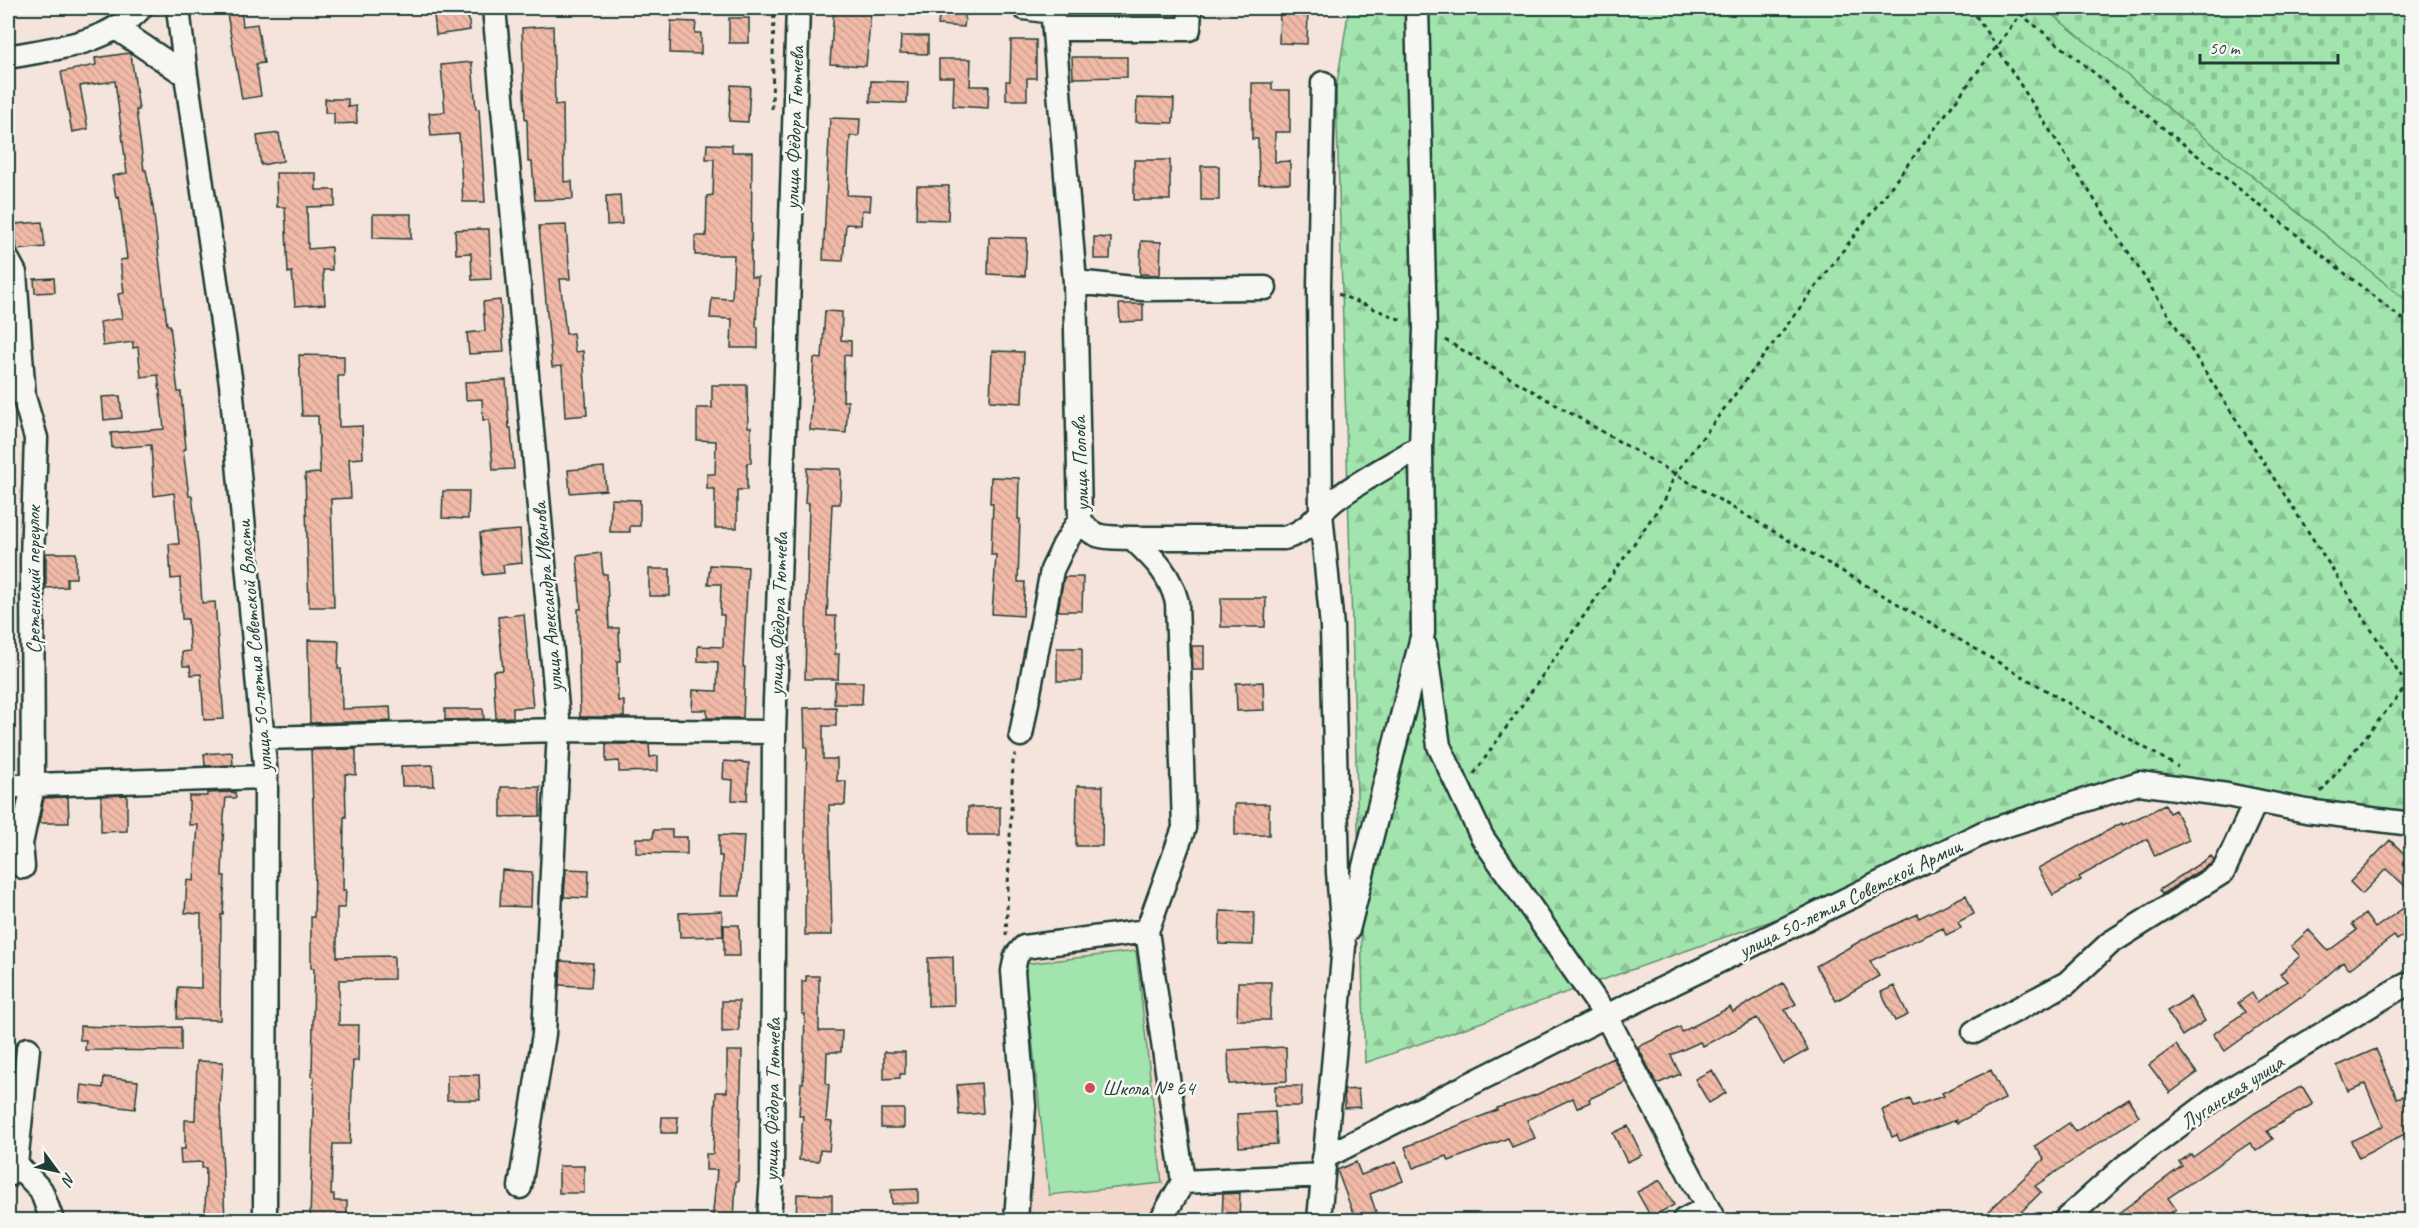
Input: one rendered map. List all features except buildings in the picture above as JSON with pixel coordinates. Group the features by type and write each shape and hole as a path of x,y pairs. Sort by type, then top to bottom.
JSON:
{"street":[{"path":"8,57 84,42 116,28 141,8"},
{"name":"улица 50-летия Советской Власти","path":"178,8 231,384 266,777 265,1221"},
{"name":"улица Александра Иванова","path":"494,8 559,730 544,1034 520,1187"},
{"name":"улица Фёдора Тютчева","path":"769,1221 772,1176 774,732 798,8"},
{"path":"1024,8 1053,16 1190,29 1190,8"},
{"path":"1416,8 1425,329 1421,446 1423,633 1439,746 1482,837 1606,1016 1710,1214 1684,1221"},
{"name":"улица Попова","path":"1053,16 1076,282 1080,519 1086,530 1097,536 1132,538 1284,538 1296,535 1308,528 1335,499 1421,446"},
{"path":"116,28 186,75"},
{"path":"1319,1221 1322,1167 1344,946 1338,872 1332,627 1321,513 1319,287 1323,83"},
{"name":"Сретенский переулок","path":"8,260 15,273 24,397 36,438 32,560 33,786 21,844 23,867"},
{"path":"1076,282 1143,289 1265,288"},
{"path":"1021,735 1052,570 1080,519"},
{"path":"1132,538 1163,568 1173,585 1177,602 1184,828 1147,931 1183,1182 1157,1220"},
{"path":"1344,946 1365,873 1423,633"},
{"path":"263,738 559,730 774,732"},
{"path":"8,786 266,777"},
{"name":"улица 50-летия Советской Армии","path":"1322,1167 1606,1016 1985,832 2139,783 2306,811 2412,824"},
{"path":"1974,1032 2067,983 2110,943 2223,872 2256,801"},
{"path":"1016,1221 1024,1106 1013,970 1016,956 1024,947 1147,931"},
{"name":"Луганская улица","path":"2065,1221 2124,1167 2217,1097 2412,982"},
{"path":"28,1049 12,1170 41,1190 52,1221"},
{"path":"1183,1182 1322,1167"}],"path":[{"path":"1971,8 2407,685 2412,699"},
{"path":"2013,8 2412,327"},
{"path":"1461,793 1665,499 1675,474 2022,14"},
{"path":"1319,287 1425,329 2186,771"},
{"path":"2306,811 2412,679"},
{"path":"1016,956 1006,939 1013,762 1021,735"}],"shaded area":[{"name":"Школа № 64","path":"1141,945 1174,1220 1027,1220 1020,956"}],"green space":[{"path":"1349,8 2411,8 2411,812 2171,781 1365,1063 1336,89"},
{"path":"2044,8 2411,8 2411,304"},
{"name":"Школа № 64","path":"1136,951 1162,1183 1049,1195 1024,964"}],"place":[{"name":"Школа № 64","path":"1090,1088"}]}
